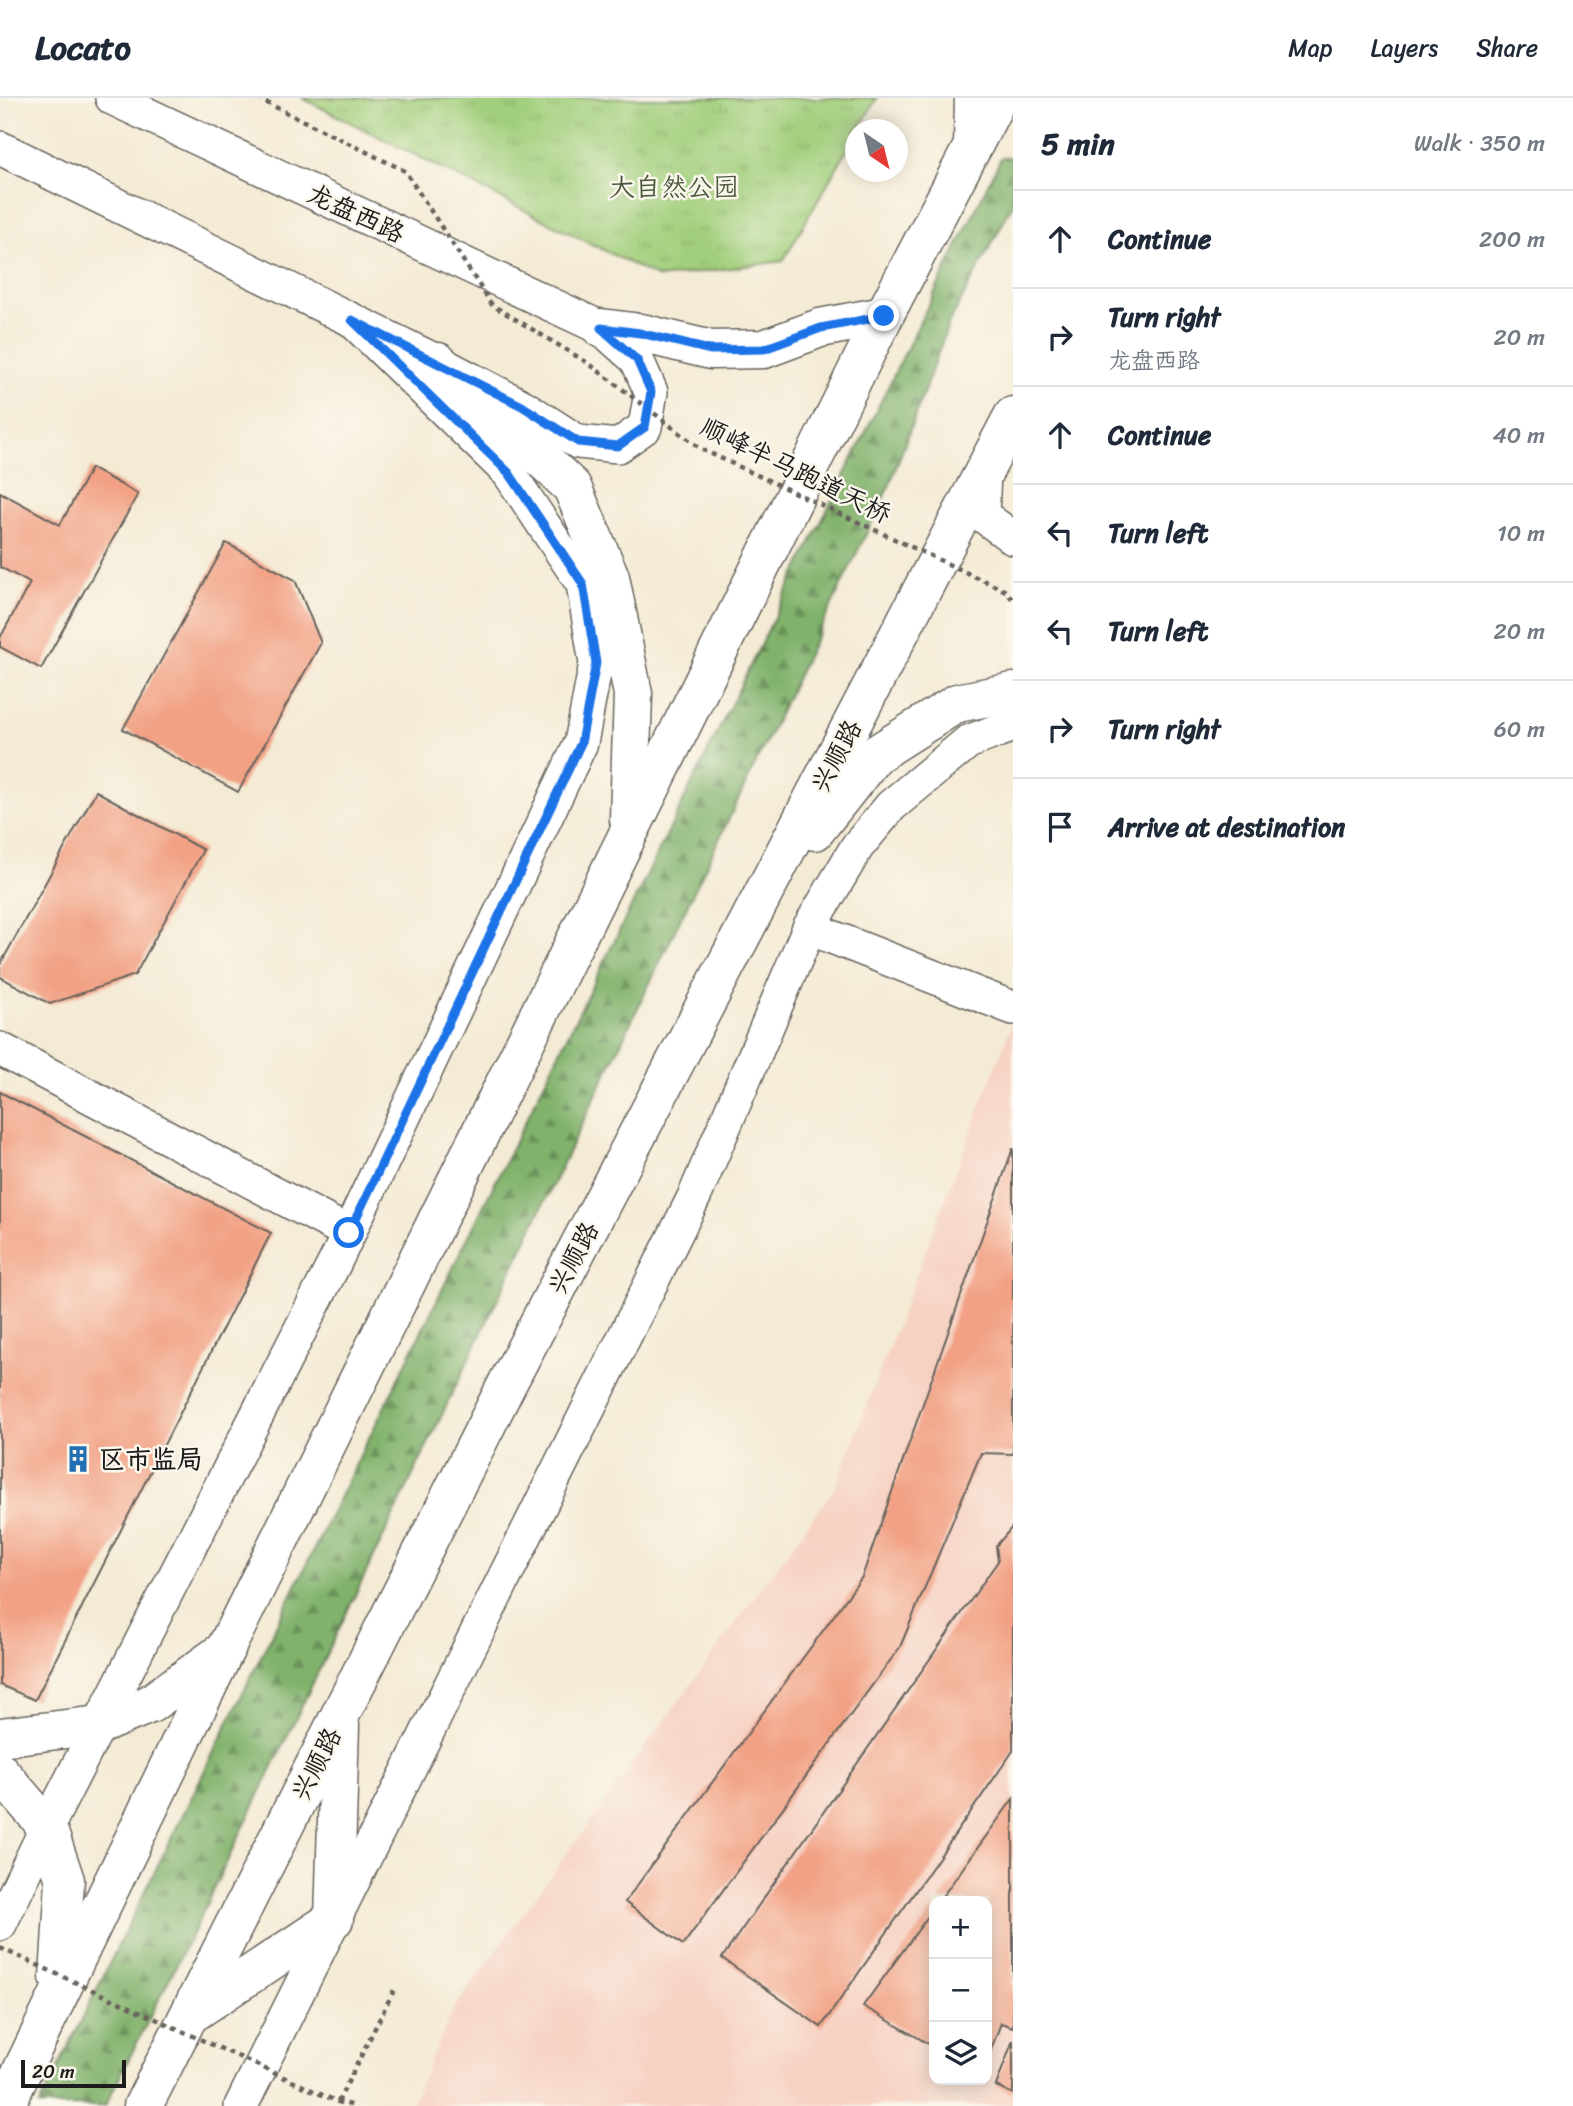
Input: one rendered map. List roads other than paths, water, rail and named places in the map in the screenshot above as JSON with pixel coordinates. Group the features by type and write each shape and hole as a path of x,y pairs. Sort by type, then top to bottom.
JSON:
{"main road":[{"path":"973,146 974,98"},
{"path":"5,2106 225,1650 884,316 998,98"},
{"path":"973,146 1013,130"},
{"path":"601,328 640,333 710,350 764,349 821,328 884,316"},
{"path":"438,362 572,487 610,577 633,694 629,834"},
{"name":"兴顺路","path":"143,2106 506,1386 1013,416"},
{"path":"760,902 875,755 957,703 1013,692"},
{"path":"0,1737 99,1725 150,1704 225,1650"},
{"path":"189,2015 334,1919 341,1714"},
{"path":"0,1772 47,1827 65,1880 57,1997"}],"street":[{"name":"龙盘西路","path":"112,98 601,328 637,360 651,392 645,427 618,446 578,442 522,406 438,362"},
{"path":"0,148 438,362"},
{"path":"0,1924 349,1233 581,743 596,663 583,584 509,473 352,320"},
{"path":"984,471 982,515 1013,538"},
{"path":"241,2106 695,1195 809,928 857,847 891,806 968,742 1013,725"},
{"path":"809,928 1013,1007"},
{"path":"0,1049 349,1233"}],"place":[{"name":"区市监局","path":"78,1459"}],"park label":[{"name":"大自然公园","path":"674,187"}]}
